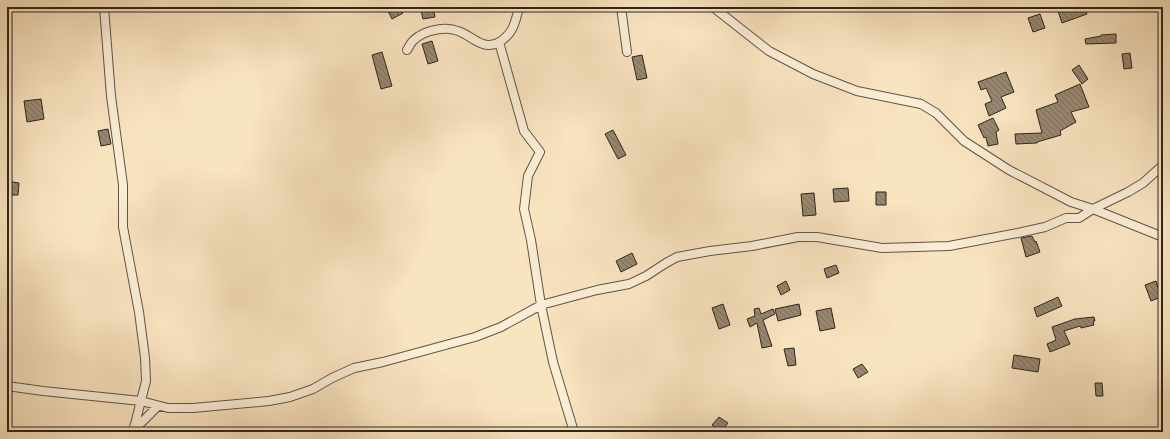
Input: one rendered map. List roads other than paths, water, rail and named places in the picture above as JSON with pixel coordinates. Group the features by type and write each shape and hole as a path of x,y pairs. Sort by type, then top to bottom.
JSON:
{"street":[{"path":"104,7 111,96 123,185 123,227 138,305 145,358 146,381 134,430"},
{"path":"407,50 414,40 421,35 434,30 448,29 459,31 471,39 485,45 494,44 507,37 515,23 519,7"},
{"path":"621,7 627,52"},
{"path":"713,7 769,51 813,74 857,91 921,104 936,113 964,141 979,152 1015,173 1071,202 1093,209 1163,237"},
{"path":"499,42 524,131 540,152 528,176 524,210 531,240 541,305 553,362 574,432"},
{"path":"7,386 141,402 168,408 193,408 262,402 290,397 313,388 354,368 383,362 475,337 501,327 541,305 596,290 629,284 646,276 677,257 752,246 798,237 817,237 882,248 949,246 1024,232 1045,227 1066,218 1079,218 1143,183 1163,165"},
{"path":"1071,202 1076,208 1079,218"},
{"path":"134,430 158,406"}]}
